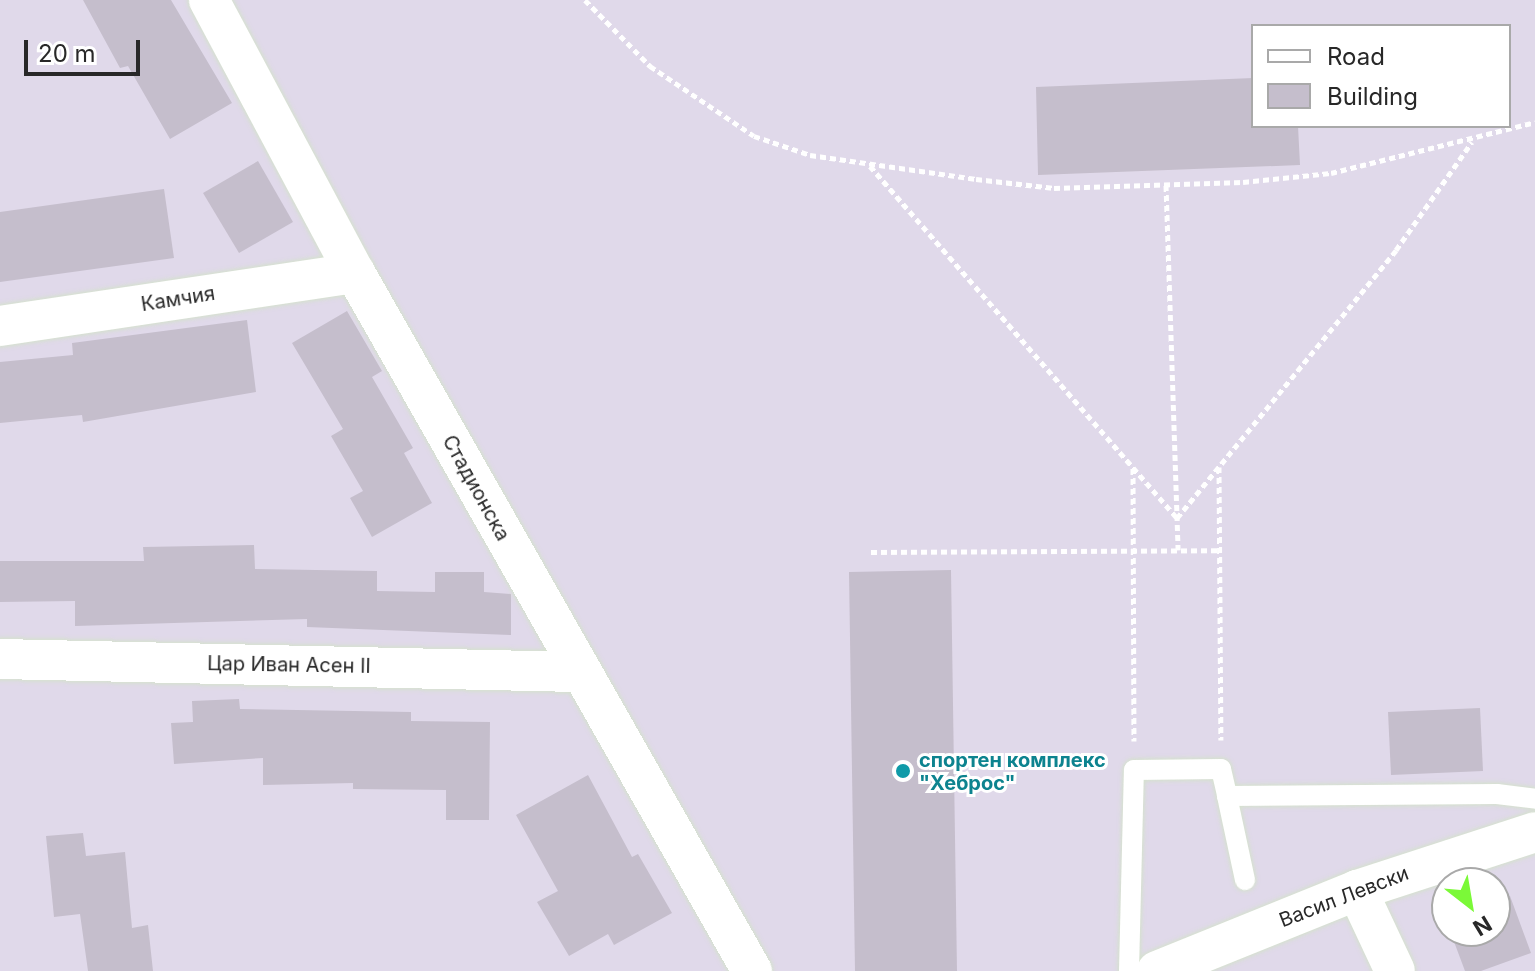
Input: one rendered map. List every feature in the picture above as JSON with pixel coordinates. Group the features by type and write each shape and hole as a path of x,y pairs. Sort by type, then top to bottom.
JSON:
{"street":[{"name":"Стадионска","path":"209,0 355,273 579,672 752,971"},
{"name":"Камчия","path":"0,326 355,273"},
{"name":"Цар Иван Асен II","path":"0,659 579,672"},
{"name":"Васил Левски","path":"1157,971 1357,890 1535,832"},
{"path":"1357,890 1395,971"}],"lane":[{"path":"1129,971 1134,770 1221,769 1245,880"},
{"path":"1227,796 1497,794 1535,799"}],"path":[{"path":"585,0 650,66 754,136 810,155 868,165 1054,188 1166,185 1331,173 1473,141 1535,122"},
{"path":"1177,518 1396,250 1473,141"},
{"path":"868,165 1177,518"},
{"path":"1166,185 1178,550"},
{"path":"1219,467 1221,769"},
{"path":"1133,468 1134,770"},
{"path":"871,552 1219,550"}],"building":[{"path":"83,0 171,0 232,103 170,139 128,66 120,68"},
{"path":"1251,78 1251,128 1298,128 1300,165 1038,175 1036,87"},
{"path":"258,161 293,222 239,253 203,193"},
{"path":"164,189 174,258 0,282 0,212"},
{"path":"347,311 382,371 372,377 413,448 404,453 432,503 372,537 350,498 363,491 331,436 343,429 292,343"},
{"path":"247,320 256,392 83,422 82,415 0,423 0,362 73,355 72,343"},
{"path":"254,545 255,569 377,571 377,591 435,592 435,572 484,572 484,592 511,594 511,635 307,627 307,619 75,626 75,601 0,602 0,561 144,561 143,547"},
{"name":"спортен комплекс \"Хеброс\"","path":"951,570 957,971 855,971 849,572"},
{"path":"239,699 240,709 411,712 411,721 490,722 489,820 446,820 446,790 353,789 353,783 263,785 263,758 174,764 171,723 193,722 192,701"},
{"path":"1480,708 1483,771 1391,775 1388,712"},
{"path":"588,775 632,857 638,854 672,913 614,945 608,934 569,956 537,902 558,891 516,815"},
{"path":"83,833 86,856 125,852 132,928 148,925 153,971 88,971 80,914 54,917 46,836"},
{"path":"1511,899 1531,953 1481,971 1465,971 1456,947 1511,947"}],"place":[{"name":"спортен комплекс \"Хеброс\"","path":"903,771"}]}
